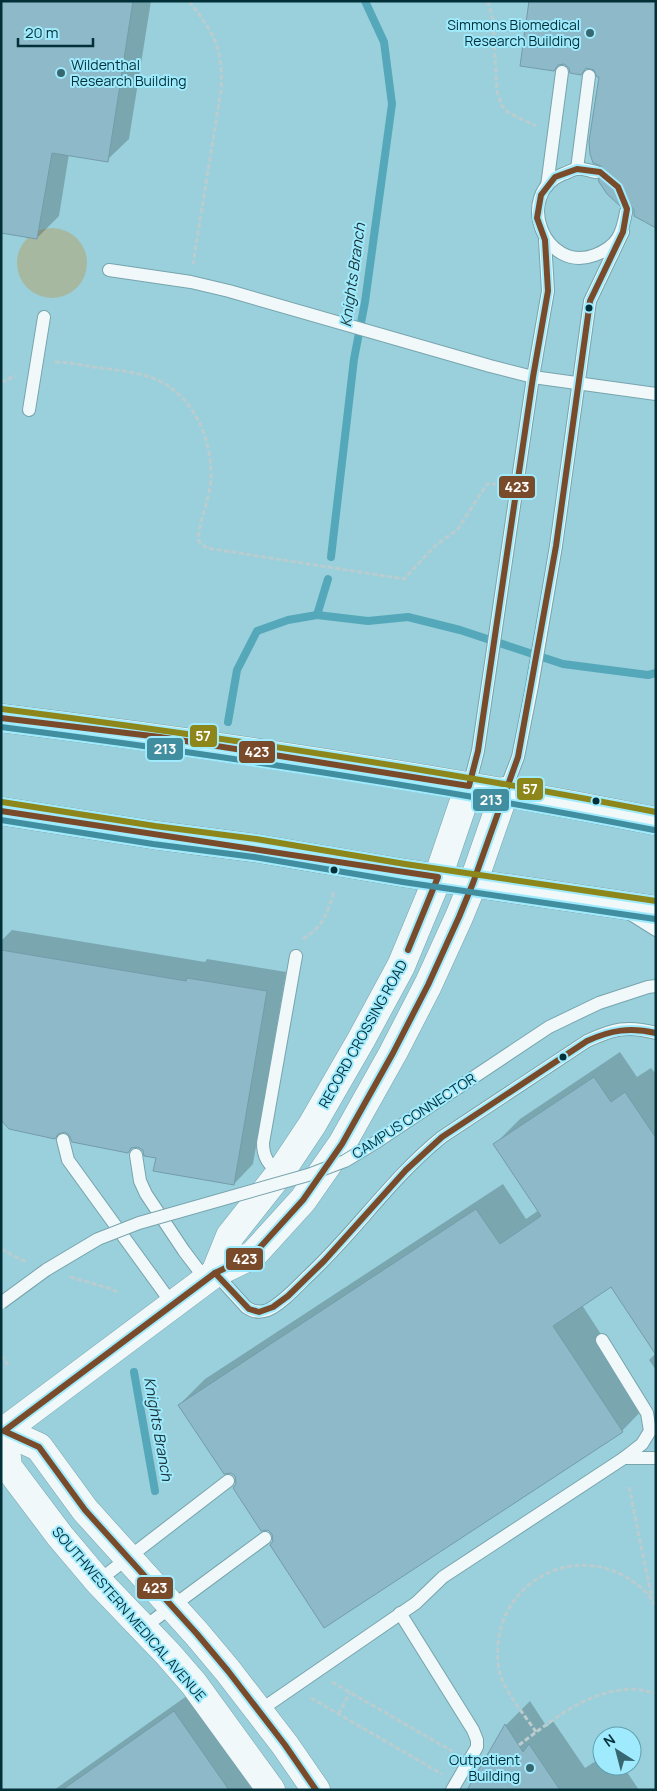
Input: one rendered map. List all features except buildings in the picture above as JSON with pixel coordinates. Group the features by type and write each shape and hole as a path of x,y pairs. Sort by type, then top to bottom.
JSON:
{"street":[{"path":"1,718 160,737 505,792 656,821"},
{"name":"RECORD CROSSING ROAD","path":"211,1277 230,1236 280,1174 312,1125 371,1023 401,966 438,878 469,786"},
{"path":"316,1790 285,1744 198,1634 85,1510 39,1447 2,1430 211,1277 253,1255 303,1200 342,1144 393,1053 428,985 473,883 505,792"},
{"path":"1,811 656,910"},
{"name":"SOUTHWESTERN MEDICAL AVENUE","path":"2,1430 8,1467 60,1536 98,1581 194,1684 271,1790"},
{"path":"229,1732 259,1711"}],"lane":[{"name":"RECORD CROSSING ROAD","path":"469,786 478,751 507,548 548,290 545,240 537,218 541,195 547,186 562,72"},
{"path":"577,169 589,76"},
{"path":"547,186 555,177 577,169 596,172"},
{"path":"505,792 518,757 532,686 556,546 590,302 623,232 626,212"},
{"path":"545,240 564,255 586,258 608,250 623,232"},
{"path":"109,270 190,282 229,291 533,377 656,394"},
{"path":"29,410 44,317"},
{"path":"609,903 656,930"},
{"path":"280,1174 268,1164 263,1152 263,1144 296,956"},
{"name":"CAMPUS CONNECTOR","path":"1,1303 46,1270 98,1239 139,1223 308,1175 345,1161 549,1027 599,1002 656,986"},
{"path":"136,1154 140,1181 146,1194 184,1251 246,1307 252,1311 266,1311 290,1293 330,1256 398,1178 442,1137 587,1041 603,1034 632,1028 656,1033"},
{"path":"63,1140 68,1160 173,1305"},
{"path":"259,1711 416,1603 443,1577 624,1458 642,1444 650,1431 647,1413 602,1340"},
{"path":"624,1458 656,1458"},
{"path":"98,1581 228,1481"},
{"path":"142,1628 265,1538"},
{"path":"400,1614 473,1730 477,1740 477,1747 454,1786"}],"path":[{"path":"189,1 215,37 222,70 222,90 190,282"},
{"path":"488,1 493,20 497,92 502,106 509,113 537,126"},
{"path":"56,362 108,369 150,378 174,391 197,416 208,444 211,474 210,489 198,538 201,544 207,548 404,579 435,546 458,529 487,484 496,484"},
{"path":"300,940 316,929 327,914 334,891"},
{"path":"1,1355 8,1365"},
{"path":"629,1487 652,1599"},
{"path":"536,1732 504,1684 499,1671 498,1643 505,1615 521,1591 536,1578 551,1571 571,1566 586,1565 602,1567 619,1573 636,1583 652,1599 656,1606"},
{"path":"332,1682 469,1761"},
{"path":"519,1745 576,1705 603,1693 633,1689 656,1693"},
{"path":"338,1714 350,1693"},
{"path":"308,1697 454,1786"}],"green space":[{"path":"52,228 65,231 77,238 84,250 87,263 84,276 77,288 65,295 52,298 39,295 27,288 20,276 17,263 20,250 27,238 39,231"}],"waterway":[{"name":"Knights Branch","path":"331,557 354,359 365,302 392,104 384,42 365,1"},
{"name":"Knights Branch","path":"228,722 237,670 257,631 288,620 317,615 328,579"},
{"path":"317,615 368,621 408,617 460,630 563,664 648,675 656,673"},
{"name":"Knights Branch","path":"134,1372 155,1491"}],"transit line":[{"name":"423","path":"1,718 160,737 469,786 478,751 533,377 548,291 545,240 537,218 541,195 555,177 577,169 600,172 618,187 627,209 623,232 590,301 556,546 518,757 473,883 428,985 393,1053 342,1144 303,1200 253,1255 215,1273 4,1431 39,1447 85,1510 228,1671 285,1745 316,1790"},
{"name":"57","path":"2,709 330,755 656,812"},
{"name":"213","path":"1,727 329,773 492,800 654,830"},
{"name":"57","path":"2,802 656,901"},
{"name":"423","path":"1,811 438,877 408,950"},
{"name":"213","path":"1,820 655,919"},
{"name":"423","path":"215,1273 249,1309 259,1312 273,1307 288,1296 324,1261 406,1170 442,1137 587,1041 604,1034 629,1030 656,1033"}],"place":[{"name":"Simmons Biomedical Research Building","path":"590,33"},
{"name":"Wildenthal Research Building","path":"61,73"},
{"name":"Outpatient Building","path":"530,1768"}]}
